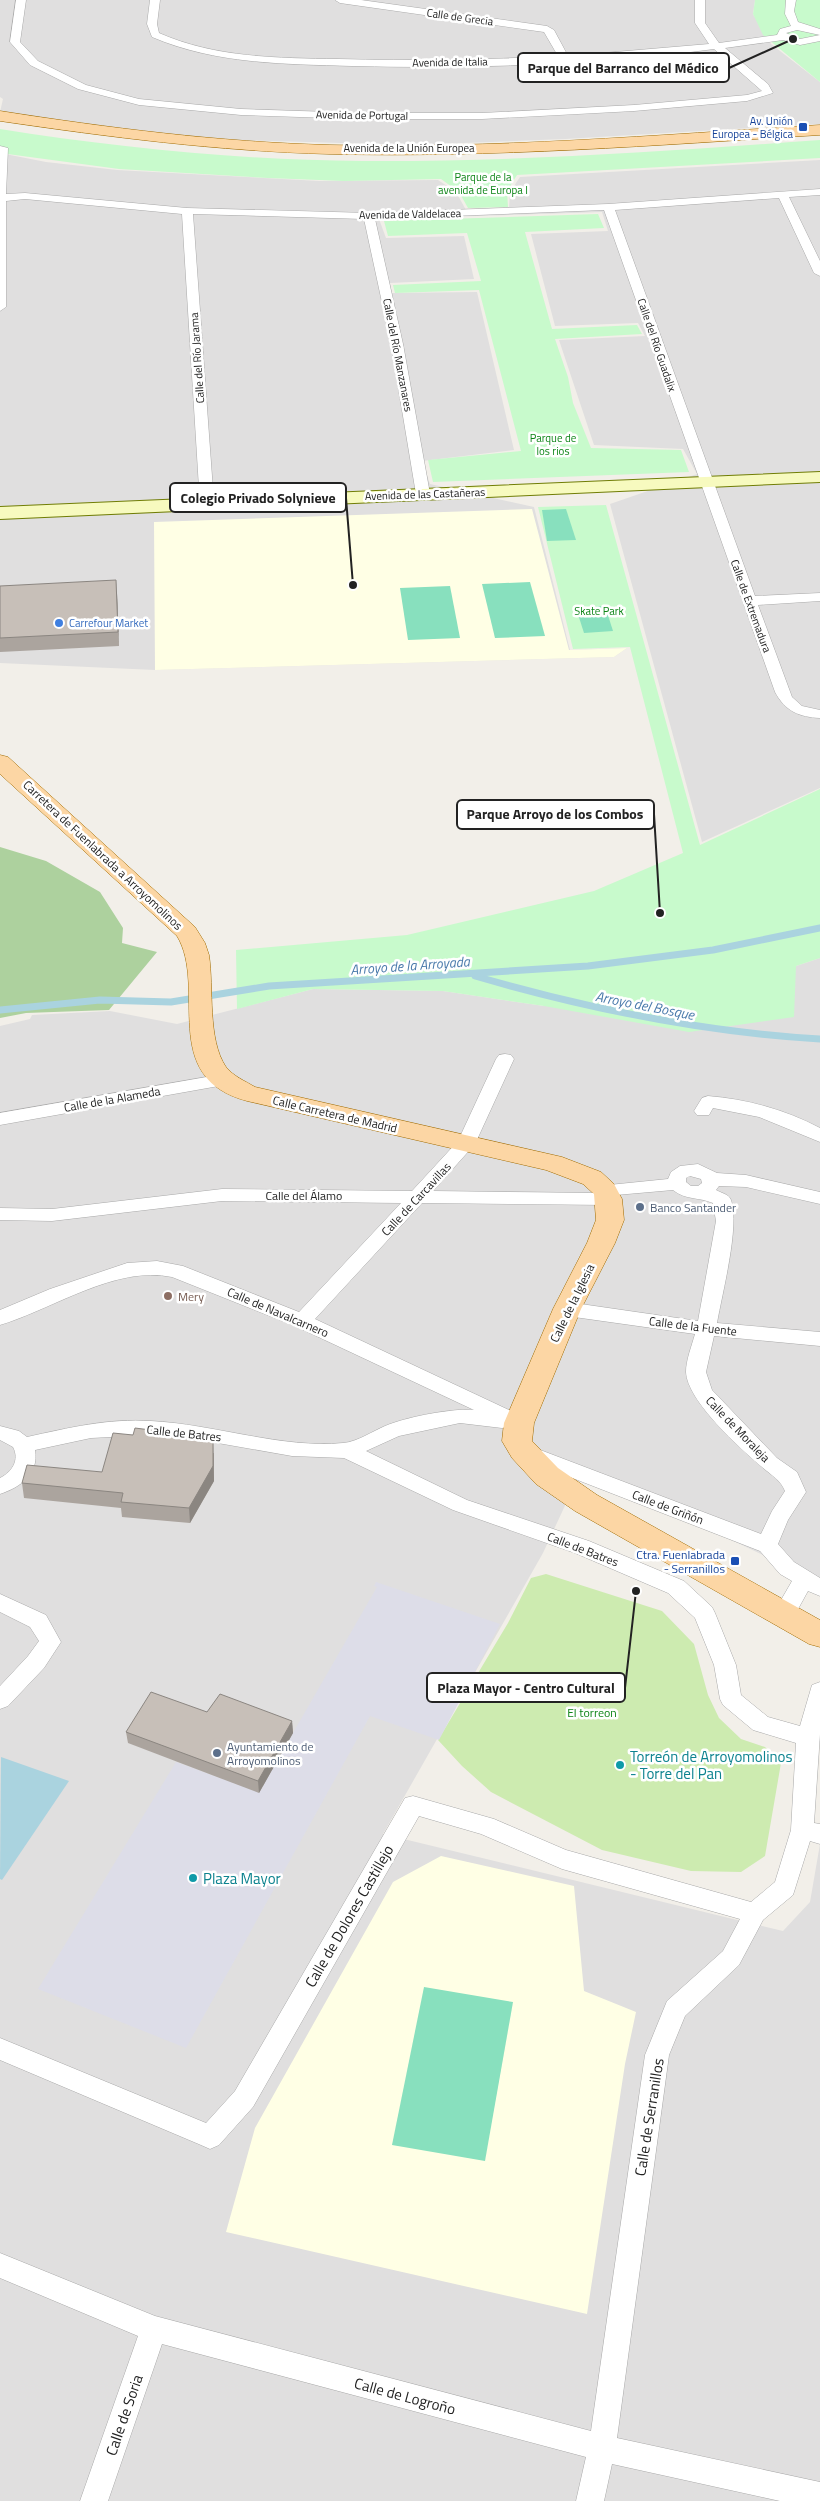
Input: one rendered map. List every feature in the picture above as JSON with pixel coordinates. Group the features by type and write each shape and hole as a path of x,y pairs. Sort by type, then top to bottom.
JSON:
{"main road":[{"name":"Avenida de la Unión Europea","path":"0,116 154,137 260,146 369,149 457,149 820,130"},
{"name":"Avenida de la Unión Europea","path":"0,124 160,145 256,153 350,156 528,152 820,136"},
{"name":"Carretera de Fuenlabrada a Arroyomolinos","path":"0,762 180,925 192,941 197,962"},
{"name":"Calle Carretera de Madrid","path":"197,962 202,1027 214,1067 224,1080 247,1094 575,1170 592,1178 607,1194"},
{"name":"Calle de la Iglesia","path":"521,1437 567,1309 601,1243 610,1220 607,1194"},
{"path":"521,1437 547,1476 586,1503 820,1635"}],"street":[{"name":"Avenida de Portugal","path":"21,0 14,42 34,63 82,87 139,102 241,112 330,115 482,116 634,108 747,98 761,96 768,92"},
{"name":"Avenida de Italia","path":"155,0 152,24 155,35 175,45 223,56 323,62 451,64 666,52 784,37"},
{"name":"Calle de Grecia","path":"340,0 547,30 551,32 564,57"},
{"path":"700,0 698,14 702,28 717,45 764,86 768,92"},
{"path":"791,0 789,5 791,20 797,27"},
{"path":"820,32 797,27 783,31 782,34 784,37 809,41 820,38"},
{"path":"809,41 820,50"},
{"path":"0,307 0,198 3,148"},
{"name":"Avenida de Valdelacea","path":"0,198 26,196 187,212 369,216 608,207 820,192"},
{"path":"782,194 820,273"},
{"name":"Calle del Río Guadalix","path":"608,207 707,486"},
{"name":"Calle del Río Jarama","path":"187,212 207,504"},
{"name":"Calle del Río Manzanares","path":"369,216 397,344 423,494"},
{"name":"Avenida de las Castañeras","path":"0,522 707,486 820,477"},
{"name":"Avenida de las Castañeras","path":"0,513 423,494 707,486 820,486"},
{"name":"Calle de Extremadura","path":"707,486 788,703 799,710 817,714"},
{"path":"749,601 820,597"},
{"name":"Calle de Carcavillas","path":"302,1321 419,1197 466,1144 505,1059"},
{"name":"Calle de la Alameda","path":"0,1118 224,1080"},
{"path":"702,1111 708,1102 721,1103 784,1118 820,1136"},
{"name":"Calle del Álamo","path":"0,1214 52,1215 222,1195 419,1197 607,1194 677,1184 677,1176 686,1170 698,1170 710,1176 707,1185"},
{"path":"707,1185 746,1181 820,1198"},
{"name":"Calle de Moraleja","path":"707,1185 722,1200 725,1221 706,1329 696,1372 703,1393 737,1431 770,1463 790,1477 796,1492 779,1517 768,1545"},
{"name":"Calle de Navalcarnero","path":"0,1318 57,1294 134,1268 157,1267 176,1271 302,1321 521,1437"},
{"name":"Calle de la Fuente","path":"567,1309 706,1329 820,1339"},
{"name":"Calle de Batres","path":"346,1451 395,1430 460,1416 521,1437"},
{"name":"Calle de Batres","path":"23,1445 91,1431 150,1428 212,1434 292,1449 346,1451 443,1498 582,1548 676,1587 704,1613 725,1665 731,1700 761,1724 808,1737"},
{"path":"0,1434 15,1438 23,1445 27,1454 24,1470 16,1478 0,1486"},
{"name":"Calle de Griñón","path":"521,1437 768,1545 787,1568 812,1583 784,1614"},
{"path":"0,1602 38,1621 50,1642 36,1662 0,1700"},
{"name":"Calle de Serranillos","path":"590,2501 602,2448 658,2055 676,2009 731,1958 756,1913 785,1888 811,1832 808,1737 820,1691"},
{"name":"Calle de Dolores Castillejo","path":"0,2049 210,2137 244,2099 413,1805 486,1826 562,1859 756,1913"},
{"name":"Calle de Logroño","path":"0,2266 154,2329 602,2448 820,2496"},
{"name":"Calle de Soria","path":"94,2501 154,2329"}],"shaded area":[{"path":"0,0 755,0 753,14 771,44 820,82 820,124 565,139 411,145 233,140 88,126 0,112 3,99 0,97"},
{"path":"0,153 46,162 117,170 320,181 438,180 456,192 466,210 509,209 510,192 520,177 820,160 820,788 702,842 610,504 697,474 683,449 594,445 559,340 645,336 638,323 555,326 531,234 608,231 602,212 379,219 386,238 464,236 474,279 390,283 392,293 477,292 514,450 422,461 430,484 534,507 570,650 627,648 614,657 155,670 0,663"},
{"path":"532,509 569,650 627,648 614,657 155,670 154,522"},
{"path":"820,958 820,1582 582,1469 543,1553 383,1834 783,1931 810,1902 820,1844 820,2501 0,2501 0,1026 30,1019 32,1015 110,1011 177,1024 313,989 443,991 544,1006 796,966"},
{"name":"Plaza Mayor","path":"376,1582 500,1624 439,1740 370,1716 186,2048 38,1989 176,1762 259,1792 377,1587 374,1586"},
{"path":"441,1856 574,1886 584,1991 636,2012 625,2064 587,2314 226,2232 255,2128 393,1882"}],"green space":[{"path":"755,0 820,0 820,82 763,35 753,14"},
{"name":"Parque de la avenida de Europa I","path":"0,129 90,142 181,152 317,160 419,161 534,158 820,140 820,158 517,175 507,191 508,207 468,208 459,192 441,179 344,181 119,169 0,153"},
{"name":"Parque de los rios","path":"598,214 604,228 525,232 552,329 637,325 642,334 555,339 568,377 573,403 591,448 681,450 689,472 433,482 428,460 521,451 479,290 395,293 393,285 481,281 467,233 388,236 384,221"},
{"name":"Skate Park","path":"606,505 700,845 820,789 820,958 796,966 794,1017 689,1032 544,1006 443,991 313,989 237,1009 236,950 407,935 594,891 683,853 630,647 573,649 538,507"},
{"path":"566,509 576,540 547,541 542,510"},
{"path":"530,582 545,636 495,638 482,584"},
{"path":"450,586 460,638 408,640 400,588"},
{"name":"Skate Park","path":"605,606 613,631 584,633 576,608"},
{"path":"0,847 46,861 100,892 123,928 122,943 157,952 109,1010 26,1013 0,1018"},
{"name":"El torreon","path":"546,1574 662,1611 694,1644 708,1695 719,1718 741,1739 765,1747 781,1763 765,1856 741,1872 691,1871 602,1850 491,1792 462,1766 438,1740 508,1623 531,1578"},
{"path":"424,1987 513,2002 485,2161 392,2145"}],"water":[{"path":"1,1757 69,1781 2,1880 0,1879"}],"building":[{"name":"Carrefour Market","path":"116,580 118,632 0,638 0,586"},
{"path":"135,1428 213,1438 213,1466 189,1508 121,1502 123,1493 22,1483 27,1465 102,1472 113,1433 133,1435"},
{"name":"Ayuntamiento de Arroyomolinos","path":"151,1692 207,1712 220,1694 292,1721 258,1781 126,1732"}],"waterway":[{"name":"Arroyo de la Arroyada","path":"0,1010 100,1000 171,1002 269,986 588,966 713,950 820,928"},
{"name":"Arroyo del Bosque","path":"475,976 603,1009 689,1025 776,1036 820,1039"}],"place":[{"name":"Parque del Barranco del Médico","path":"793,39"},
{"name":"Av. Unión Europea - Bélgica","path":"803,127"},
{"name":"Colegio Privado Solynieve","path":"353,585"},
{"name":"Carrefour Market","path":"59,623"},
{"name":"Parque Arroyo de los Combos","path":"660,913"},
{"name":"Banco Santander","path":"640,1207"},
{"name":"Mery","path":"168,1296"},
{"name":"Ctra. Fuenlabrada - Serranillos","path":"735,1561"},
{"name":"Plaza Mayor - Centro Cultural","path":"636,1591"},
{"name":"Ayuntamiento de Arroyomolinos","path":"217,1753"},
{"name":"Torreón de Arroyomolinos - Torre del Pan","path":"620,1765"},
{"name":"Plaza Mayor","path":"193,1878"}]}
